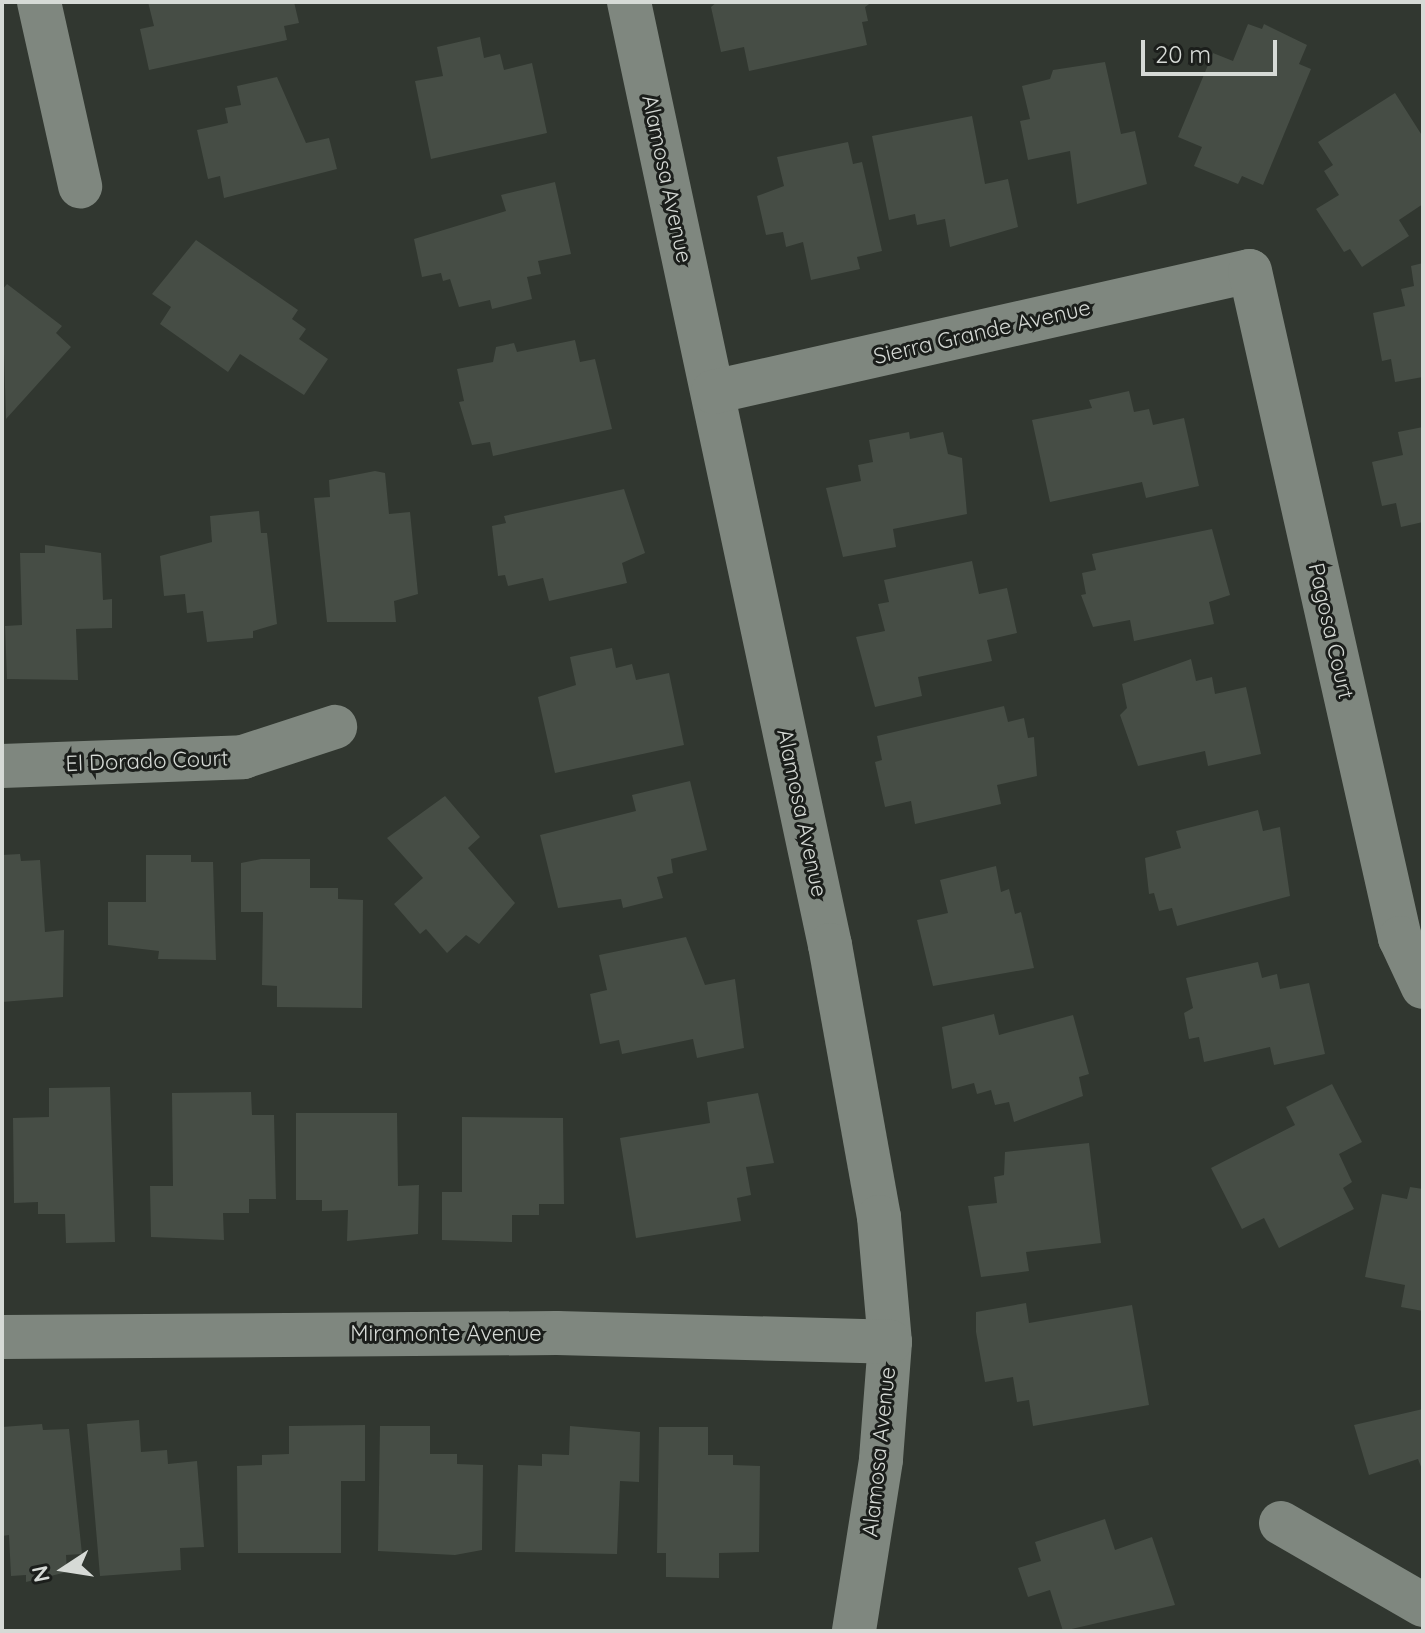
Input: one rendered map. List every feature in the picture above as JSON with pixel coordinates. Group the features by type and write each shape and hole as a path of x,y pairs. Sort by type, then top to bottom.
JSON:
{"street":[{"path":"39,2 80,186"},
{"name":"Alamosa Avenue","path":"629,2 833,960 879,1217 890,1342 879,1474 854,1631"},
{"name":"Sierra Grande Avenue","path":"713,392 1250,271"},
{"name":"Pagosa Court","path":"1250,271 1400,938 1423,987"},
{"name":"El Dorado Court","path":"2,766 243,757 335,727"},
{"name":"Miramonte Avenue","path":"2,1337 557,1333 890,1342"},
{"path":"1281,1523 1423,1605"}],"building":[{"path":"148,2 294,2 299,23 284,26 287,40 149,70 140,29 154,26"},
{"path":"717,2 872,2 865,7 868,21 862,22 867,45 749,71 744,47 721,52 711,7"},
{"path":"1248,24 1262,29 1264,24 1307,45 1299,64 1311,69 1263,185 1242,176 1238,184 1194,166 1202,147 1178,137 1213,53 1233,61"},
{"path":"480,37 484,58 500,54 504,70 532,63 547,133 431,159 415,81 443,76 437,47"},
{"path":"1105,62 1121,134 1135,131 1147,184 1077,204 1070,151 1028,160 1020,121 1030,119 1022,86 1050,79 1053,70"},
{"path":"277,77 306,143 329,138 337,169 224,198 220,176 208,179 197,130 228,123 225,108 241,105 237,86"},
{"path":"1395,93 1423,137 1423,204 1399,220 1409,236 1362,267 1350,249 1344,252 1316,209 1339,195 1324,171 1333,165 1318,142"},
{"path":"972,116 985,184 1008,179 1018,227 950,247 945,219 917,225 915,214 889,220 872,136"},
{"path":"848,142 853,164 862,162 882,251 857,257 860,269 811,280 803,242 786,247 783,232 766,235 757,196 784,186 777,157"},
{"path":"555,182 571,254 538,261 541,274 527,277 532,299 492,309 490,300 459,307 450,279 443,281 441,273 422,277 414,239 506,211 501,195"},
{"path":"196,240 298,310 292,319 306,329 299,339 328,359 304,395 240,354 228,372 160,324 171,307 152,294"},
{"path":"1423,263 1423,377 1395,382 1391,359 1382,361 1373,313 1405,306 1401,289 1414,286 1411,266"},
{"path":"7,284 62,326 56,333 71,347 6,419 2,290"},
{"path":"575,340 580,362 595,359 612,429 493,456 490,442 472,445 459,402 464,401 457,369 493,362 496,347 514,343 517,352"},
{"path":"1129,391 1134,412 1149,409 1153,425 1184,418 1199,486 1146,498 1142,482 1050,502 1032,420 1092,408 1089,400"},
{"path":"1423,427 1423,522 1401,527 1396,503 1382,506 1372,462 1403,455 1398,432"},
{"path":"909,432 910,439 943,432 948,454 962,458 967,514 893,529 896,547 843,557 826,488 861,481 858,465 873,462 869,440"},
{"path":"375,471 385,473 389,514 410,512 418,594 394,601 396,622 327,622 314,498 330,497 329,480"},
{"path":"624,489 645,553 622,563 627,583 549,601 543,578 508,586 505,575 498,576 492,526 506,523 504,516"},
{"path":"259,511 261,533 267,533 277,624 253,631 253,638 207,642 203,611 187,613 185,594 164,596 160,556 212,542 210,516"},
{"path":"1212,529 1230,595 1209,602 1214,624 1134,641 1130,620 1093,627 1081,595 1086,594 1082,573 1096,570 1092,554"},
{"path":"45,545 101,553 103,600 112,599 112,628 76,629 78,680 7,679 5,626 22,625 20,553 45,553"},
{"path":"972,561 979,594 1007,588 1017,633 987,640 992,661 918,677 922,696 875,707 856,637 885,631 878,604 889,602 884,580"},
{"path":"612,648 616,668 632,664 636,680 669,673 684,745 555,773 538,697 576,685 570,657"},
{"path":"1191,659 1196,681 1212,677 1215,694 1246,687 1261,754 1208,766 1205,751 1138,766 1120,715 1127,708 1122,684"},
{"path":"1004,706 1008,722 1024,718 1028,738 1034,737 1037,776 997,785 1001,804 915,824 911,801 885,807 875,762 882,760 877,736"},
{"path":"690,781 707,850 671,859 673,873 657,877 663,898 623,908 621,899 558,908 540,835 636,811 632,795"},
{"path":"445,796 480,837 468,848 515,903 479,944 466,935 447,953 426,929 420,934 394,904 423,878 387,838"},
{"path":"1258,810 1263,831 1280,827 1290,896 1177,926 1172,908 1159,911 1154,893 1149,894 1145,858 1181,848 1176,831"},
{"path":"20,854 21,861 40,860 45,932 64,930 63,997 2,1002 2,855"},
{"path":"146,855 191,855 191,862 213,862 216,960 158,959 159,951 108,945 108,902 146,902"},
{"path":"261,859 310,859 310,888 338,888 338,899 363,900 362,1008 277,1007 277,986 262,985 263,912 241,912 241,863"},
{"path":"996,866 1001,892 1009,889 1015,914 1021,912 1034,968 933,986 917,920 948,913 940,880"},
{"path":"686,937 705,985 735,979 744,1048 697,1058 693,1039 622,1054 619,1040 600,1044 590,994 607,990 599,955"},
{"path":"1258,962 1262,978 1277,974 1280,989 1309,983 1325,1054 1274,1065 1270,1047 1204,1062 1199,1037 1189,1039 1184,1013 1193,1008 1186,978"},
{"path":"994,1014 999,1035 1073,1015 1089,1074 1079,1077 1083,1096 1014,1122 1009,1102 995,1105 991,1090 977,1094 974,1083 952,1089 942,1027"},
{"path":"1332,1084 1362,1142 1339,1154 1352,1182 1343,1188 1354,1209 1279,1248 1264,1218 1242,1229 1211,1168 1295,1125 1286,1107"},
{"path":"110,1087 115,1242 66,1243 65,1214 38,1214 38,1202 14,1203 13,1118 49,1117 49,1088"},
{"path":"251,1092 252,1115 274,1115 276,1199 249,1199 249,1213 223,1213 224,1240 151,1237 150,1186 173,1186 172,1093"},
{"path":"758,1093 774,1163 746,1167 751,1195 737,1198 741,1221 636,1238 620,1138 710,1123 707,1102"},
{"path":"296,1113 397,1113 398,1186 419,1185 418,1234 347,1241 348,1210 322,1211 322,1200 296,1200"},
{"path":"462,1117 563,1118 564,1204 539,1204 539,1215 512,1215 512,1242 442,1240 442,1192 462,1192"},
{"path":"1089,1143 1101,1243 1026,1252 1029,1271 981,1277 968,1206 997,1203 994,1177 1004,1175 1005,1152"},
{"path":"1410,1187 1423,1189 1423,1311 1401,1307 1405,1285 1365,1277 1382,1194 1407,1199"},
{"path":"1026,1303 1029,1323 1132,1305 1149,1405 1033,1426 1029,1400 1017,1402 1013,1377 985,1382 976,1332 976,1312"},
{"path":"1423,1409 1423,1472 1418,1459 1369,1475 1354,1425"},
{"path":"139,1420 141,1452 167,1450 168,1464 197,1461 204,1547 180,1548 181,1570 100,1576 87,1424"},
{"path":"42,1424 43,1430 69,1429 82,1554 66,1555 67,1572 26,1582 26,1575 11,1576 9,1535 2,1536 2,1427"},
{"path":"365,1425 365,1481 341,1481 341,1553 238,1553 237,1466 262,1465 262,1455 289,1454 289,1426"},
{"path":"380,1426 430,1426 430,1454 457,1454 457,1464 483,1465 482,1550 455,1555 378,1551"},
{"path":"570,1426 640,1432 639,1482 620,1481 617,1554 515,1552 518,1465 542,1466 542,1454 569,1455"},
{"path":"659,1427 708,1427 708,1455 733,1455 733,1465 760,1466 759,1552 719,1553 719,1578 666,1577 666,1553 657,1553"},
{"path":"1105,1519 1115,1550 1152,1537 1175,1605 1063,1631 1050,1590 1028,1597 1018,1568 1041,1561 1035,1542"}]}
